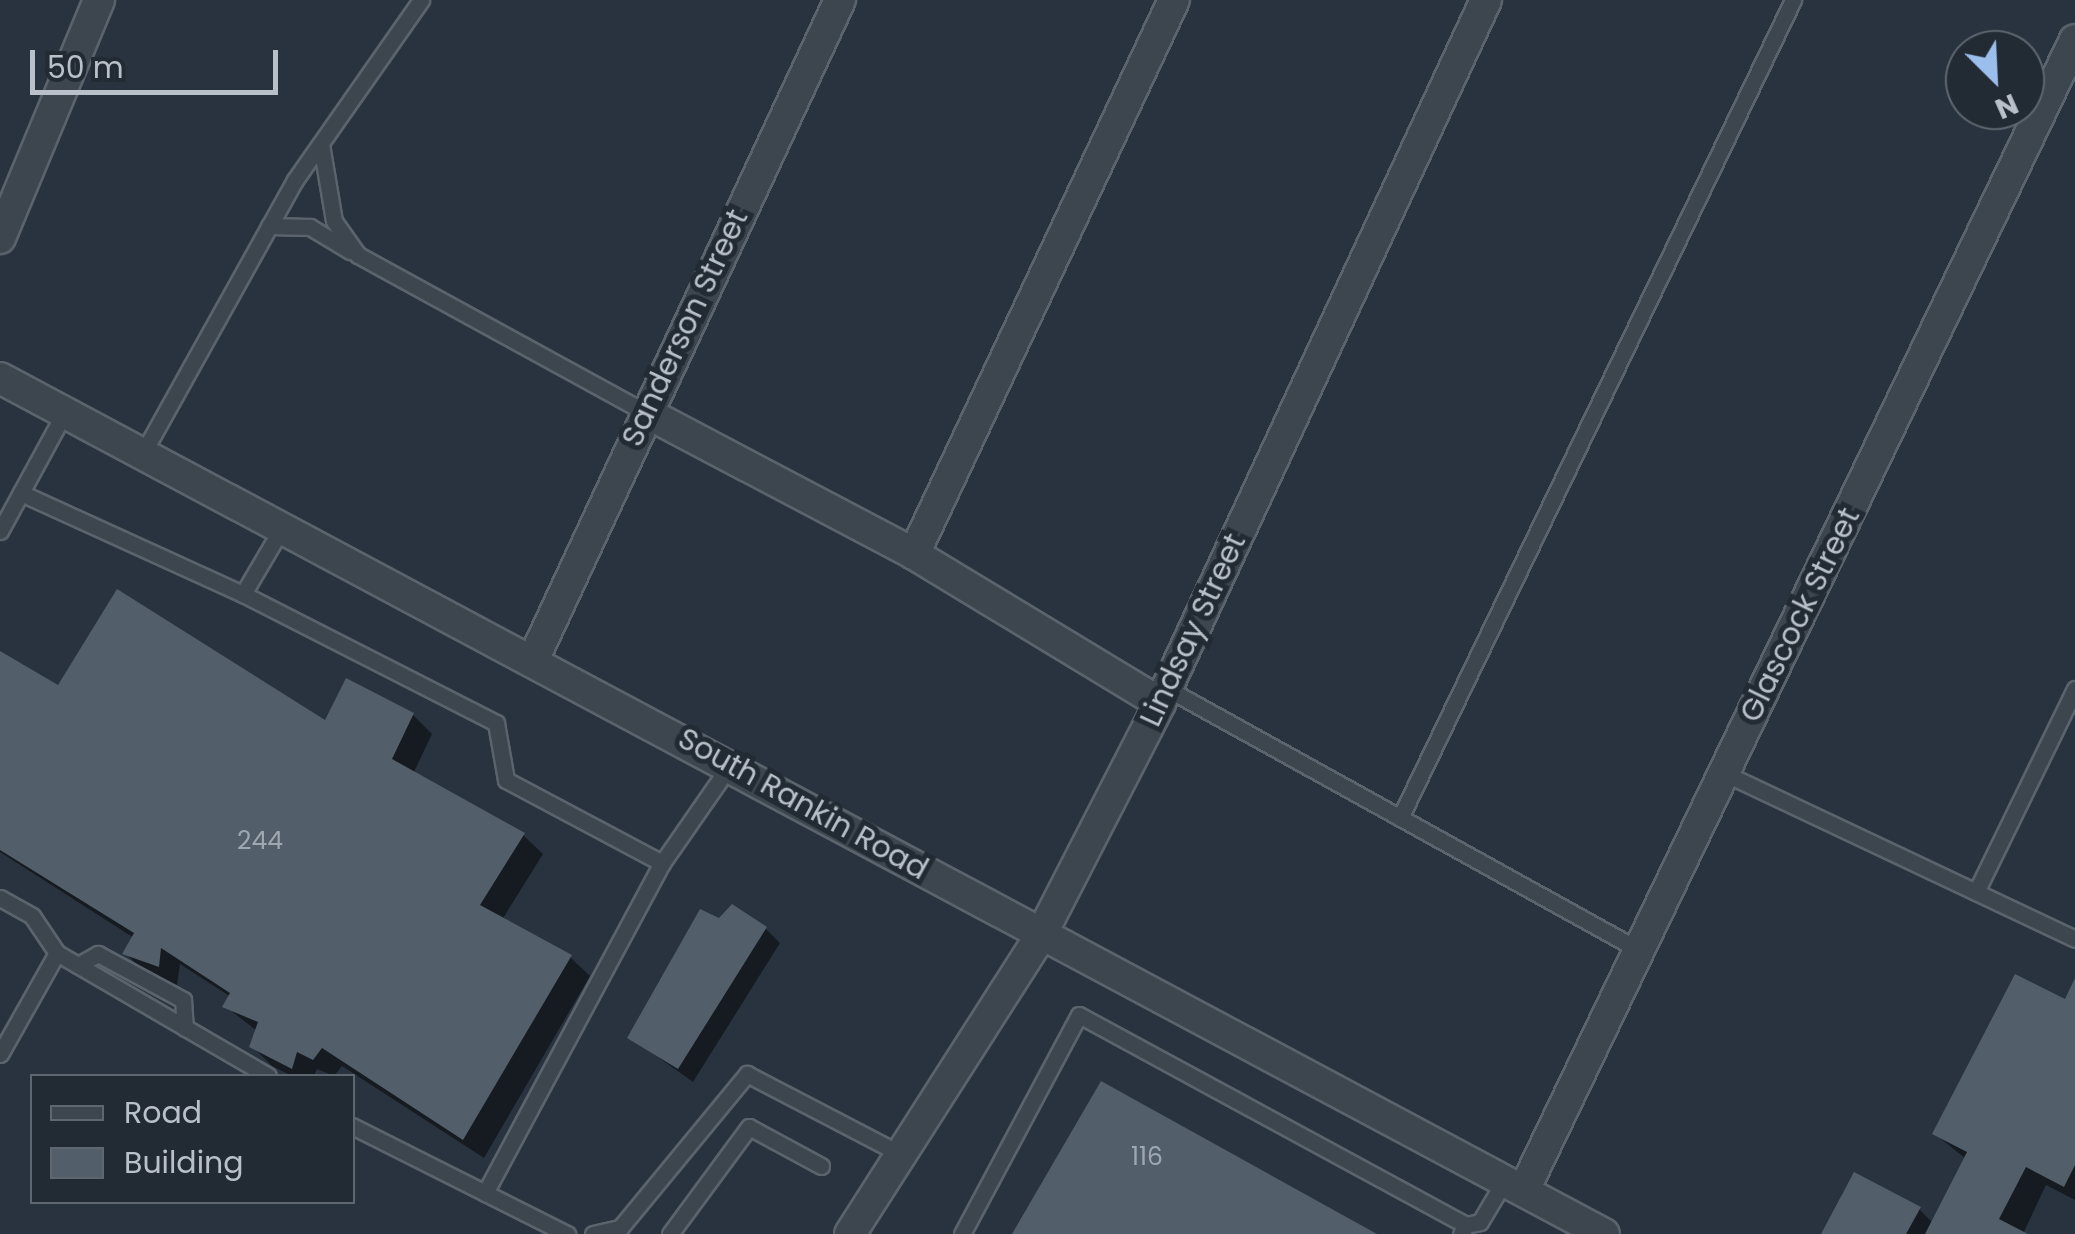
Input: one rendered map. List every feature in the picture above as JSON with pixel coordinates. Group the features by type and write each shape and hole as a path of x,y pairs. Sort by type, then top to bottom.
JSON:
{"street":[{"path":"0,238 99,0"},
{"name":"Sanderson Street","path":"534,658 645,412 840,0"},
{"path":"914,554 1174,0"},
{"name":"Lindsay Street","path":"850,1234 1041,934 1163,696 1486,0"},
{"name":"Glascock Street","path":"1515,1185 1640,950 2075,40"},
{"name":"South Rankin Road","path":"0,378 534,658 1604,1234"},
{"path":"645,412 914,554 1163,696"}],"lane":[{"path":"143,453 269,226 422,0"},
{"path":"1400,818 1793,0"},
{"path":"321,144 334,221 358,255"},
{"path":"269,226 310,227 645,412"},
{"path":"0,530 65,412"},
{"path":"21,494 244,594 496,723 506,780 662,863"},
{"path":"244,594 283,526"},
{"path":"1976,892 2075,689"},
{"path":"1163,696 1400,818 1640,950"},
{"path":"485,1194 662,863 730,765"},
{"path":"1724,773 2075,939"},
{"path":"0,898 32,916 57,953 265,1074"},
{"path":"0,1054 7,1026 57,953"},
{"path":"78,965 98,954 183,1000 185,1028"},
{"path":"962,1234 1079,1014 1464,1230 1480,1222 1515,1185"},
{"path":"593,1234 620,1228 747,1074 901,1154"},
{"path":"670,1234 750,1127 821,1166"},
{"path":"355,1128 567,1234"}],"building":[{"path":"117,589 325,720 346,678 414,713 392,759 525,833 480,905 572,955 463,1140 322,1048 313,1060 297,1052 292,1069 249,1047 258,1022 222,1007 230,993 161,948 159,967 122,954 134,933 0,850 0,651 58,685"},
{"path":"732,904 767,927 678,1069 627,1038 700,909 719,918"},
{"path":"2015,974 2065,999 2075,978 2075,1165 2064,1187 2026,1167 1999,1219 2028,1234 1925,1234 1967,1152 1932,1134"},
{"path":"1101,1081 1377,1234 1012,1234"},
{"path":"1854,1172 1921,1207 1906,1234 1821,1234"}]}
